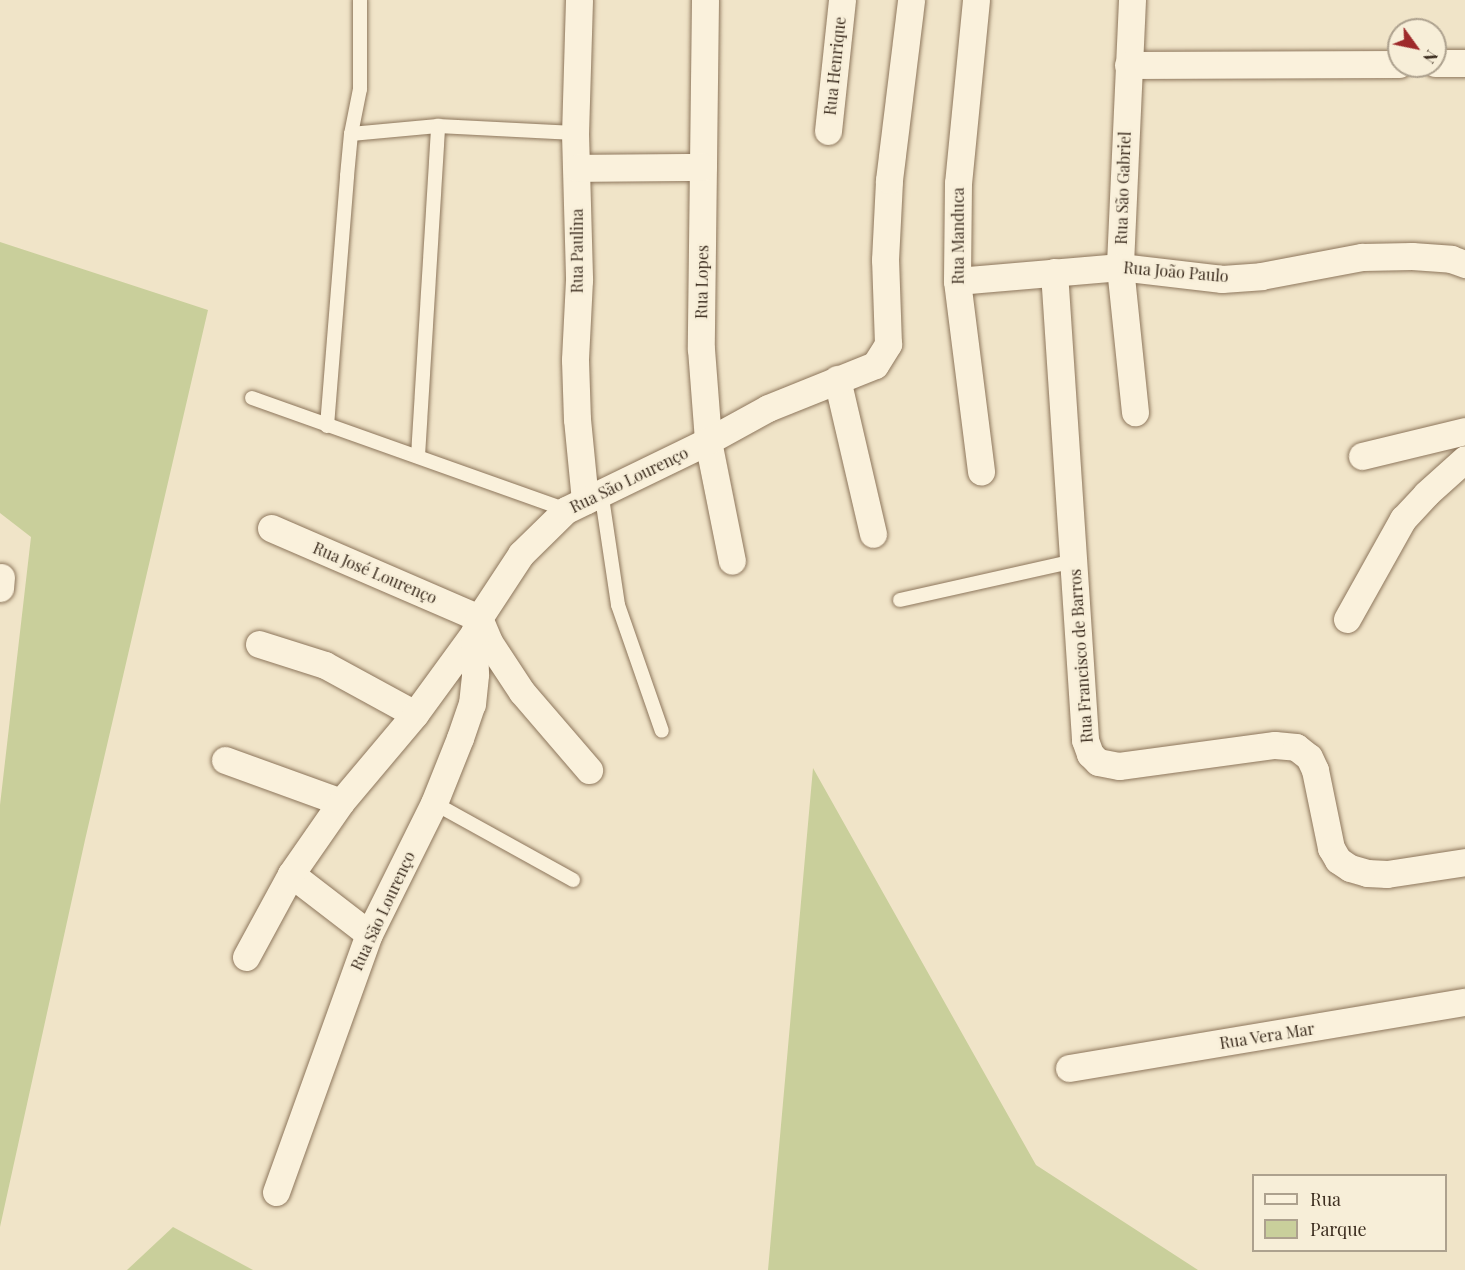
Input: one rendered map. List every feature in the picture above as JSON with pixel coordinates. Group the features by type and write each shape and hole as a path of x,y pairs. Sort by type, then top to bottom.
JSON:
{"street":[{"name":"Rua Paulina","path":"579,0 576,133 579,280 575,360 584,501"},
{"name":"Rua Lopes","path":"705,0 701,349 708,441 732,561"},
{"name":"Rua Henrique","path":"828,131 842,0"},
{"name":"Rua São Lourenço","path":"276,1192 369,934 434,804 472,704 476,626 521,554 584,501 708,441 768,408 876,365 888,344 885,260 889,180 911,0"},
{"name":"Rua Manduca","path":"976,0 957,183 957,281 981,471"},
{"name":"Rua São Gabriel","path":"1132,0 1120,267 1135,412"},
{"path":"1447,63 1465,63"},
{"path":"1128,65 1387,64"},
{"path":"576,168 704,167"},
{"name":"Rua João Paulo","path":"957,281 1120,267 1222,279 1261,276 1362,257 1412,256 1451,259 1465,264"},
{"name":"Rua Francisco de Barros","path":"1054,273 1085,740 1090,754 1098,762 1119,766 1275,745 1296,747 1309,757 1315,770 1331,848 1338,860 1350,868 1367,873 1387,874 1465,862"},
{"path":"837,379 873,534"},
{"path":"1362,456 1465,431"},
{"path":"1347,619 1403,519 1426,494 1465,459"},
{"name":"Rua José Lourenço","path":"271,528 476,626"},
{"path":"246,957 291,874 341,801 415,714 476,626 522,692 589,770"},
{"path":"259,644 326,665 415,714"},
{"path":"225,760 341,801"},
{"path":"291,874 369,934"},
{"name":"Rua Vera Mar","path":"1069,1068 1465,1002"}],"lane":[{"path":"327,426 351,134 360,89 360,0"},
{"path":"351,134 438,126 576,133"},
{"path":"418,456 438,126"},
{"path":"252,398 418,456 584,501 662,731"},
{"path":"900,600 1074,561"},
{"path":"434,804 573,880"}],"green space":[{"path":"0,242 208,310 85,840 0,1227 0,805 31,537 0,513"},
{"path":"813,768 1036,1165 1198,1270 768,1270"},
{"path":"173,1227 253,1270 127,1270"}]}
